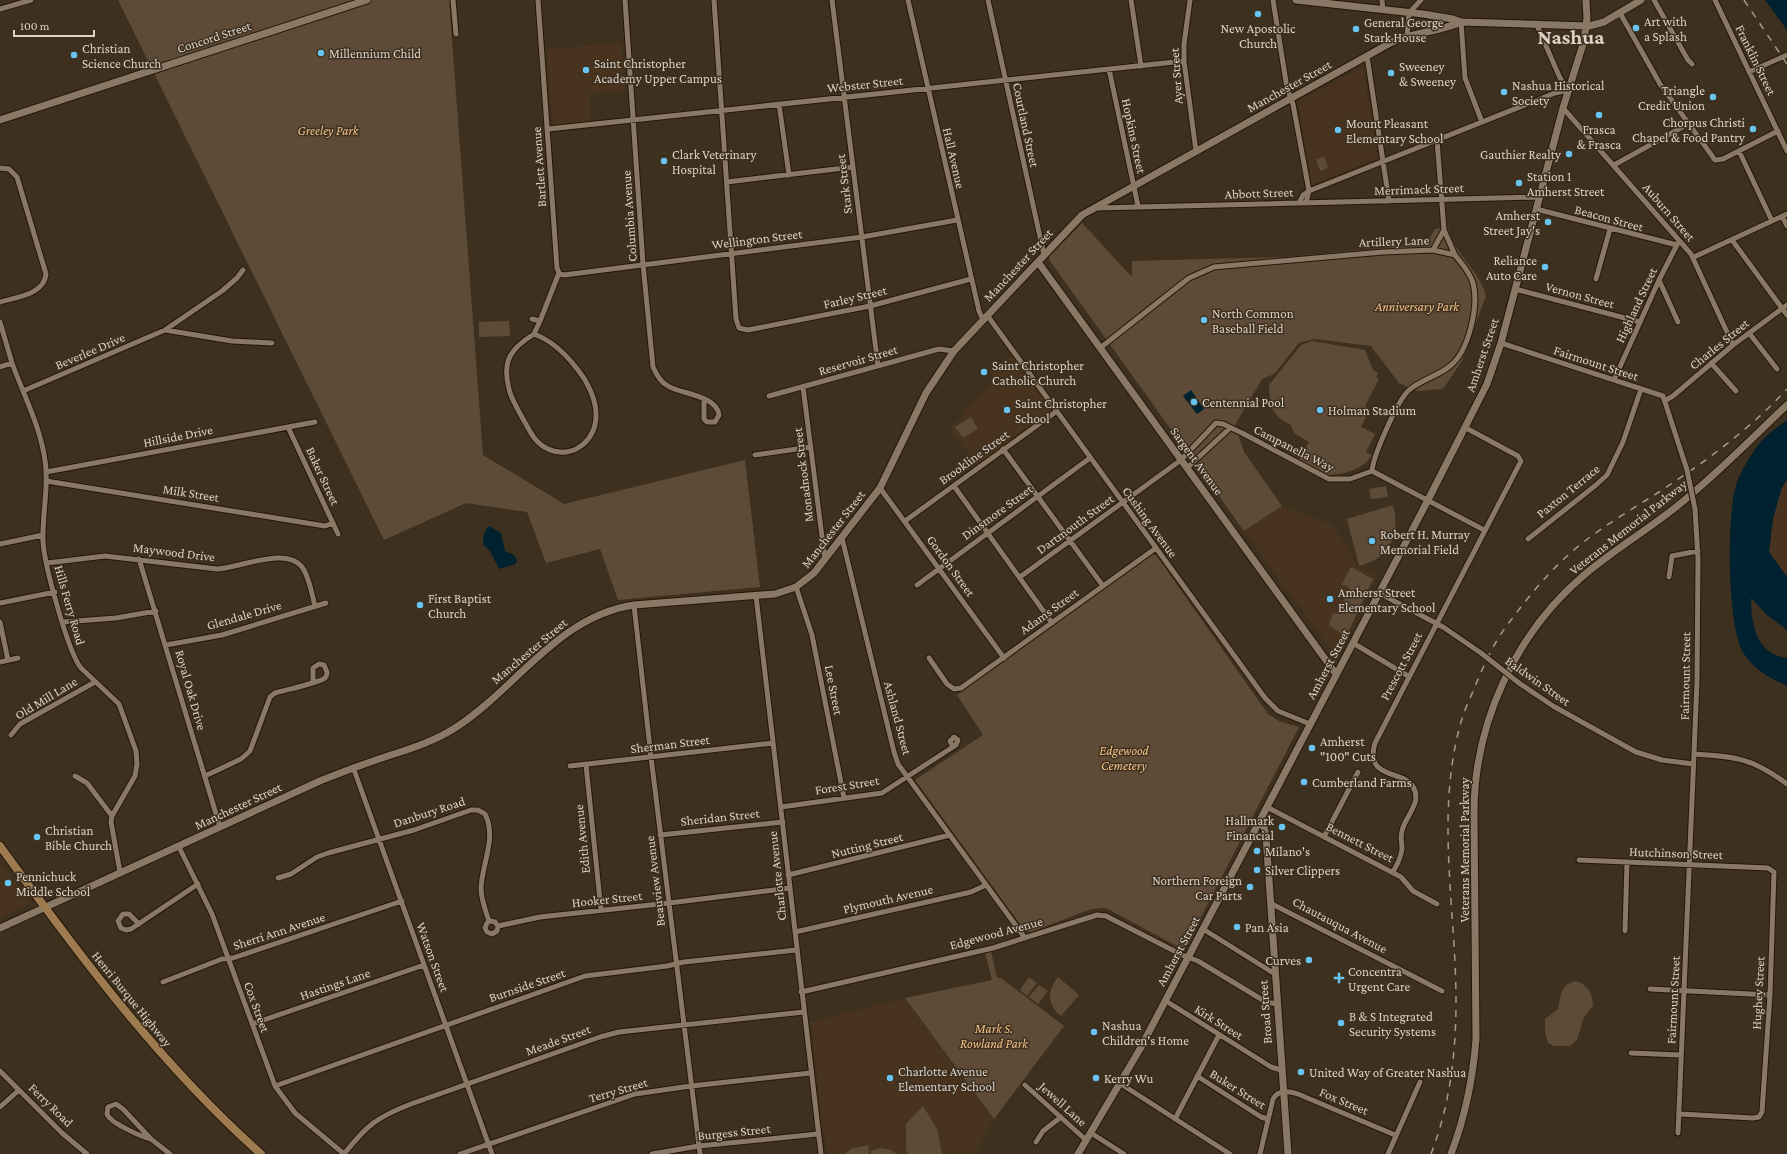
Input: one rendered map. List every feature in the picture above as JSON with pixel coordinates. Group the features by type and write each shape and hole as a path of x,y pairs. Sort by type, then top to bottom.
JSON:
{"main road":[{"name":"Concord Street","path":"0,120 367,0"},
{"path":"1296,0 1341,3 1383,10 1409,12 1453,18 1461,22 1536,23 1586,26 1601,23 1641,0"},
{"name":"Amherst Street","path":"1078,1154 1121,1084 1166,1001 1466,428 1490,378 1501,343 1563,108 1584,41 1586,26 1586,0"},
{"name":"Manchester Street","path":"0,928 353,767 418,746 447,733 466,720 551,646 578,626 605,612 634,605 756,596 783,592 796,587 809,579 880,488 923,398 954,351 1071,225 1092,208 1367,56 1407,36 1449,27 1461,22"},
{"name":"Sargent Avenue","path":"1038,262 1336,674"},
{"name":"Veterans Memorial Parkway","path":"1451,1154 1466,1106 1476,1050 1477,997 1474,790 1483,741 1497,696 1526,641 1541,620 1567,590 1601,561 1677,506 1787,405"},
{"name":"Broad Street","path":"1259,822 1264,828 1266,835 1281,1070 1288,1154"},
{"name":"Henri Burque Highway","path":"0,846 45,908 152,1044 203,1099 261,1154"}],"street":[{"path":"0,9 31,0"},
{"path":"453,0 456,34"},
{"name":"Bartlett Avenue","path":"538,0 557,268 559,273"},
{"name":"Columbia Avenue","path":"624,0 634,120 643,264 652,360 655,373 666,386 704,399 718,410 719,415 715,422 707,422 704,419 704,399"},
{"path":"714,0 732,254"},
{"name":"Stark Street","path":"832,0 878,366"},
{"name":"Hall Avenue","path":"908,0 971,278 979,311 985,318"},
{"name":"Courtland Street","path":"988,0 1044,255"},
{"path":"1132,0 1142,66"},
{"name":"Ayer Street","path":"1190,0 1184,44 1184,61 1196,151"},
{"path":"1273,0 1287,88 1291,99 1309,191 1306,203"},
{"path":"1382,0 1383,10"},
{"path":"1407,36 1409,12 1421,0"},
{"path":"1654,0 1688,60 1692,64"},
{"name":"Franklin Street","path":"1715,0 1787,151"},
{"path":"1620,13 1654,74 1715,160 1739,151 1778,131"},
{"path":"1461,22 1465,78 1482,122"},
{"path":"1536,23 1560,78 1569,90"},
{"path":"1750,72 1787,55"},
{"path":"1367,56 1389,201"},
{"name":"Webster Street","path":"548,129 1184,61"},
{"name":"Hopkins Street","path":"1109,69 1138,206"},
{"name":"Abbott Street","path":"1092,208 1299,203 1303,195 1309,191 1555,93 1569,90"},
{"path":"779,104 789,175"},
{"name":"Auburn Street","path":"1563,108 1614,165 1678,243 1694,257 1733,345"},
{"path":"1614,165 1688,124"},
{"path":"1437,140 1444,230 1455,255 1470,276 1475,292 1474,312 1466,342 1460,356 1451,366 1414,387 1404,396 1374,457 1372,471 1484,530"},
{"path":"1739,151 1772,221"},
{"path":"727,182 854,167"},
{"path":"0,168 9,169 17,177 46,274 44,282 36,291 0,302"},
{"name":"Merrimack Street","path":"1299,203 1540,197"},
{"name":"Beacon Street","path":"1536,210 1610,229 1678,243"},
{"path":"1694,257 1785,215 1787,226"},
{"name":"Wellington Street","path":"559,273 564,274 862,237 957,220"},
{"path":"1596,279 1610,229"},
{"path":"1434,250 1444,230"},
{"path":"1732,240 1787,315"},
{"name":"Highland Street","path":"1614,380 1659,280 1678,243"},
{"name":"Artillery Lane","path":"1100,348 1190,278 1214,267 1232,264 1277,262 1358,253 1434,250 1455,255"},
{"name":"Farley Street","path":"732,254 736,319 737,325 742,330 777,325 870,306 971,278"},
{"name":"Beverlee Drive","path":"23,390 165,330 190,311 222,291 237,278 242,270"},
{"path":"534,334 545,338 569,359 590,390 596,413 595,424 592,435 580,448 568,452 557,452 540,445 533,437 510,394 506,367 510,354 520,342 534,334 559,273"},
{"path":"1659,280 1678,322"},
{"name":"Vernon Street","path":"1515,289 1640,322"},
{"name":"Charles Street","path":"1666,400 1673,396 1733,345 1787,305"},
{"path":"532,318 540,321"},
{"name":"Cushing Avenue","path":"985,318 1057,411 1274,708 1281,713 1310,724"},
{"name":"Hills Ferry Road","path":"0,322 12,363 41,439 46,472 43,536 47,563 63,622 77,663 119,704 137,757 135,776 112,816"},
{"path":"165,330 234,341 272,343"},
{"path":"1749,333 1777,369"},
{"name":"Fairmount Street","path":"1501,343 1663,396 1666,400 1686,465 1695,508 1698,551 1694,764 1678,1133"},
{"name":"Reservoir Street","path":"769,396 939,349 954,351"},
{"path":"0,367 12,363"},
{"path":"1711,363 1736,391"},
{"name":"Monadnock Street","path":"803,386 825,560"},
{"name":"Paxton Terrace","path":"1528,539 1599,483 1609,472 1623,442 1641,389"},
{"name":"Brookline Street","path":"905,521 1057,411"},
{"name":"Hillside Drive","path":"46,472 315,422"},
{"name":"Campanella Way","path":"1181,460 1212,425 1219,423 1329,479 1350,479 1372,471"},
{"name":"Baker Street","path":"288,427 338,534"},
{"path":"1187,468 1230,428"},
{"name":"Prescott Street","path":"1393,872 1401,856 1402,829 1414,809 1414,791 1409,782 1387,773 1380,768 1374,759 1373,748 1408,676 1521,460 1518,456 1466,428"},
{"path":"755,455 811,447"},
{"path":"1003,449 1102,586"},
{"name":"Dinsmore Street","path":"917,585 1036,496 1090,458"},
{"name":"Dartmouth Street","path":"1020,577 1181,460"},
{"name":"Milk Street","path":"46,481 325,526 333,523"},
{"path":"954,486 1052,623"},
{"name":"Gordon Street","path":"880,488 1004,658"},
{"path":"0,544 43,536"},
{"name":"Ashland Street","path":"842,538 898,764 1026,938"},
{"name":"Adams Street","path":"929,658 947,684 954,689 966,685 1156,548"},
{"path":"1669,576 1672,556 1698,551"},
{"name":"Maywood Drive","path":"47,563 105,556 216,569 229,568 266,559 290,559 301,566 305,571 315,606"},
{"name":"Royal Oak Drive","path":"139,559 156,611 220,827"},
{"name":"Lee Street","path":"796,587 813,641 844,798"},
{"path":"0,603 55,592"},
{"name":"Baldwin Street","path":"1379,593 1436,624 1481,653 1519,683 1553,706 1639,753 1665,761 1694,764"},
{"name":"Charlotte Avenue","path":"756,596 783,822 796,950 821,1154"},
{"name":"Glendale Drive","path":"166,645 222,634 326,603"},
{"name":"Beauview Avenue","path":"634,605 660,834 700,1154"},
{"path":"63,622 116,618 156,611"},
{"path":"0,622 8,660"},
{"path":"1353,643 1408,676"},
{"path":"0,662 18,658"},
{"name":"Old Mill Lane","path":"11,735 20,724 95,682"},
{"path":"204,776 241,759 250,751 270,697 275,693 313,682"},
{"name":"Sherman Street","path":"570,766 773,743"},
{"name":"Forest Street","path":"781,807 882,792 953,747"},
{"path":"1694,754 1746,760 1758,765 1787,784"},
{"name":"Edith Avenue","path":"586,765 601,910"},
{"name":"Watson Street","path":"353,767 492,1154"},
{"path":"1324,836 1358,772"},
{"path":"75,776 87,783 112,816 112,834 120,872"},
{"name":"Bennett Street","path":"1267,807 1393,872 1405,879 1413,891 1437,904"},
{"name":"Danbury Road","path":"278,878 291,874 322,855 436,823 471,810 483,812 488,820 489,834 481,890 489,921"},
{"name":"Sheridan Street","path":"660,834 783,822"},
{"name":"Nutting Street","path":"788,875 950,835"},
{"name":"Cox Street","path":"179,847 212,914 275,1086 295,1113 344,1154"},
{"name":"Hutchinson Street","path":"1579,860 1772,869"},
{"path":"1625,930 1627,862"},
{"name":"Hughey Street","path":"1680,1114 1759,1117 1763,1106 1770,995 1775,876 1772,869"},
{"path":"139,924 198,884"},
{"name":"Plymouth Avenue","path":"795,932 971,892 986,885"},
{"name":"Hooker Street","path":"489,921 485,927 488,933 496,932 498,926 540,916 669,903 790,888"},
{"name":"Sherri Ann Avenue","path":"163,982 402,901"},
{"name":"Chautauqua Avenue","path":"1270,903 1278,905 1442,990"},
{"name":"Edgewood Avenue","path":"801,992 993,948 1086,918 1102,915 1198,961 1266,1002 1277,1004"},
{"path":"489,921 493,921 498,926"},
{"path":"1203,929 1275,974"},
{"name":"Burnside Street","path":"275,1086 446,1024 585,976 796,950"},
{"name":"Hastings Lane","path":"252,1024 424,965"},
{"path":"1650,989 1770,995"},
{"name":"Kirk Street","path":"1166,1001 1271,1067 1281,1070"},
{"name":"Meade Street","path":"344,1154 362,1131 382,1116 606,1035 804,1012"},
{"path":"1174,1119 1219,1035"},
{"path":"1631,1052 1681,1055"},
{"name":"Ferry Road","path":"0,1071 62,1133 87,1154"},
{"name":"Terry Street","path":"460,1154 629,1096 691,1086 811,1073"},
{"name":"Buker Street","path":"1197,1076 1261,1117 1268,1119"},
{"path":"1388,1154 1420,1082"},
{"path":"1121,1084 1230,1154"},
{"name":"Jewell Lane","path":"1025,1085 1086,1140"},
{"path":"0,1108 19,1090"},
{"path":"1260,1154 1273,1097 1276,1094 1283,1092"},
{"name":"Fox Street","path":"1283,1092 1298,1094 1395,1136"},
{"path":"151,1140 108,1118 108,1107 114,1104 123,1109 151,1140 170,1154"},
{"path":"1036,1142 1043,1131 1061,1117"},
{"path":"1091,1133 1124,1154"},
{"name":"Burgess Street","path":"652,1154 699,1146 818,1134"}],"shaded area":[{"name":"Saint Christopher Academy Upper Campus","path":"621,43 625,92 589,94 591,122 553,125 547,49"},
{"name":"Mount Pleasant Elementary School","path":"1363,67 1377,158 1312,185 1298,102"},
{"name":"Saint Christopher School","path":"1012,356 1052,410 977,465 949,428 966,415 963,410 983,395 981,392 996,381 990,372"},
{"path":"1787,479 1787,577 1769,552 1773,519 1781,490"},
{"name":"Amherst Street Elementary School","path":"1282,506 1325,522 1335,528 1358,567 1377,576 1338,654 1334,654 1244,531"},
{"name":"Pennichuck Middle School","path":"0,862 31,904 0,918"},
{"name":"Charlotte Avenue Elementary School","path":"904,998 993,1119 975,1154 828,1154 822,1124 811,1022"}],"green space":[{"name":"Greeley Park","path":"118,0 449,0 483,455 564,504 745,460 760,587 618,600 600,549 546,563 527,512 466,503 384,540"},
{"path":"1324,157 1328,168 1320,171 1316,159"},
{"name":"Anniversary Park","path":"1082,223 1132,277 1132,261 1284,257 1426,244 1435,229 1448,227 1455,245 1478,277 1486,296 1462,361 1443,389 1417,391 1399,383 1371,346 1315,339 1299,343 1274,374 1262,379 1235,425 1244,452 1282,506 1244,531 1050,261 1049,257"},
{"path":"509,321 510,336 479,337 479,322"},
{"name":"Holman Stadium","path":"1312,341 1365,350 1373,370 1378,373 1376,377 1379,379 1366,404 1366,417 1361,427 1375,434 1366,452 1372,455 1363,465 1343,473 1323,475 1298,461 1309,442 1294,433 1291,425 1279,418 1271,405 1269,385 1301,345"},
{"path":"971,417 978,429 963,438 955,427"},
{"path":"1386,486 1388,497 1371,499 1369,489"},
{"name":"Robert H. Murray Memorial Field","path":"1393,505 1395,526 1391,544 1379,558 1370,563 1359,566 1347,519"},
{"name":"Edgewood Cemetery","path":"1152,555 1156,555 1268,714 1279,721 1299,727 1184,950 1106,908 1091,909 1031,932 1025,931 915,780 983,735 957,695"},
{"path":"1351,567 1373,579 1346,637 1329,625 1333,613 1341,614 1350,605 1343,601 1350,588 1342,584"},
{"name":"Mark S. Rowland Park","path":"991,951 997,978 1001,978 1064,1026 994,1119 905,998 992,980 985,953"},
{"path":"1029,977 1037,983 1027,996 1020,990"},
{"path":"1058,977 1079,995 1061,1016 1056,1012 1050,998 1052,987"},
{"path":"1577,981 1589,990 1592,997 1593,1006 1584,1017 1577,1040 1570,1046 1554,1046 1548,1043 1545,1032 1545,1019 1558,1009 1561,995 1565,987 1572,982"},
{"path":"1039,985 1048,991 1038,1004 1029,997"},
{"path":"923,1106 937,1129 942,1154 908,1154 906,1150 906,1124"},
{"path":"868,1145 869,1154 845,1154 851,1149"},
{"path":"881,1148 891,1150 897,1154 871,1154 870,1151"}],"water":[{"path":"1765,0 1787,0 1787,30"},
{"name":"Centennial Pool","path":"1191,390 1204,409 1197,414 1183,396"},
{"path":"1787,420 1787,479 1781,490 1773,519 1769,552 1787,577 1787,630 1767,615 1751,598 1751,608 1754,627 1762,644 1768,651 1787,658 1787,686 1763,673 1754,665 1744,654 1738,641 1731,595 1730,539 1734,491 1739,477 1756,447 1772,431"},
{"path":"489,526 501,533 505,551 514,555 517,560 516,564 499,569 490,551 483,544 485,532"}],"railway":[{"path":"1744,0 1787,64"},
{"path":"1431,1154 1443,1117 1451,1079 1456,1020 1455,966 1449,861 1449,791 1453,757 1461,722 1486,661 1498,638 1516,614 1540,584 1566,557 1606,526 1676,481 1710,457 1758,418 1787,389"}],"place":[{"name":"New Apostolic Church","path":"1258,14"},
{"name":"Art with a Splash","path":"1636,28"},
{"name":"General George Stark House","path":"1356,29"},
{"name":"Millennium Child","path":"321,53"},
{"name":"Christian Science Church","path":"74,55"},
{"name":"Saint Christopher Academy Upper Campus","path":"586,70"},
{"name":"Sweeney & Sweeney","path":"1391,73"},
{"name":"Nashua Historical Society","path":"1504,92"},
{"name":"Triangle Credit Union","path":"1713,97"},
{"name":"Frasca & Frasca","path":"1599,115"},
{"name":"Chorpus Christi Chapel & Food Pantry","path":"1753,129"},
{"name":"Mount Pleasant Elementary School","path":"1338,130"},
{"name":"Gauthier Realty","path":"1569,154"},
{"name":"Clark Veterinary Hospital","path":"664,161"},
{"name":"Station 1 Amherst Street","path":"1519,183"},
{"name":"Amherst Street Jay's","path":"1548,222"},
{"name":"Reliance Auto Care","path":"1545,267"},
{"name":"North Common Baseball Field","path":"1204,320"},
{"name":"Saint Christopher Catholic Church","path":"984,372"},
{"name":"Centennial Pool","path":"1194,402"},
{"name":"Saint Christopher School","path":"1007,410"},
{"name":"Holman Stadium","path":"1320,410"},
{"name":"Robert H. Murray Memorial Field","path":"1372,541"},
{"name":"Amherst Street Elementary School","path":"1330,599"},
{"name":"First Baptist Church","path":"420,605"},
{"name":"Amherst \"100\" Cuts","path":"1312,748"},
{"name":"Cumberland Farms","path":"1304,782"},
{"name":"Hallmark Financial","path":"1282,827"},
{"name":"Christian Bible Church","path":"37,837"},
{"name":"Milano's","path":"1257,851"},
{"name":"Silver Clippers","path":"1257,870"},
{"name":"Pennichuck Middle School","path":"8,883"},
{"name":"Northern Foreign Car Parts","path":"1250,887"},
{"name":"Pan Asia","path":"1237,927"},
{"name":"Curves","path":"1309,960"},
{"name":"Concentra Urgent Care","path":"1339,978"},
{"name":"B & S Integrated Security Systems","path":"1341,1023"},
{"name":"Nashua Children's Home","path":"1094,1032"},
{"name":"United Way of Greater Nashua","path":"1301,1072"},
{"name":"Charlotte Avenue Elementary School","path":"890,1078"},
{"name":"Kerry Wu","path":"1096,1078"}],"district":[{"name":"Nashua","path":"1571,37"}]}
